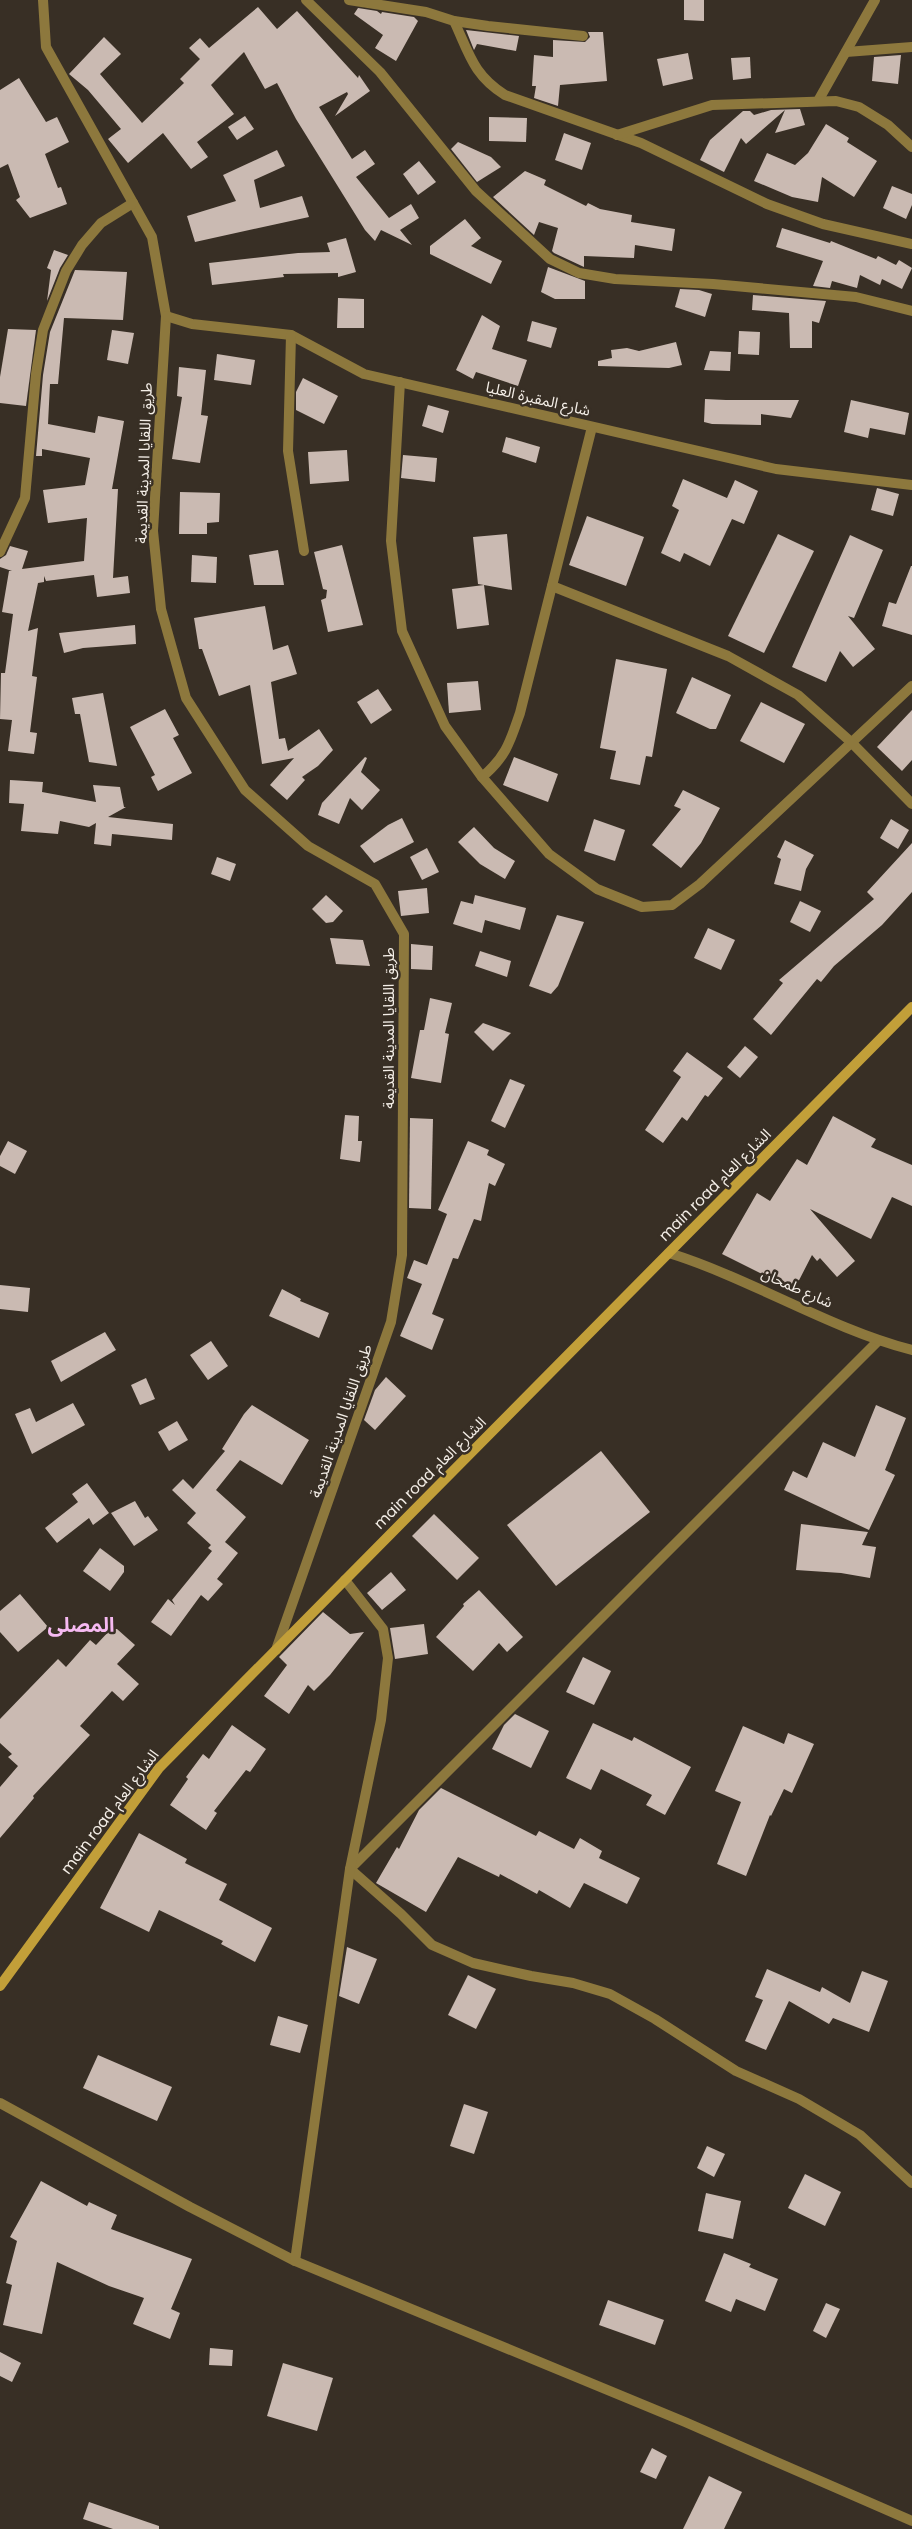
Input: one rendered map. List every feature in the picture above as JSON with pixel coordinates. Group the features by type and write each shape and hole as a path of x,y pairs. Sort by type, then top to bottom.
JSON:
{"main road":[{"name":"main road الشارع العام","path":"0,1986 159,1768 912,1007"}],"street":[{"name":"طريق اللقايا المدينة القديمة","path":"43,0 46,47 152,237 166,316 153,532 161,609 186,698 245,790 308,846 375,884 404,934 402,1255 391,1322 276,1650"},
{"path":"306,0 380,72 476,191 550,259 578,273 615,279 712,284 856,297 912,311"},
{"path":"349,0 426,12 454,21 582,36"},
{"path":"818,101 875,0"},
{"path":"454,21 478,74 505,95 641,143 767,204 823,224 912,244"},
{"path":"846,52 912,47"},
{"path":"617,135 712,105 836,101 859,107 888,125 912,146"},
{"path":"0,552 25,498 36,374 46,322 66,271 82,245 101,223 134,203"},
{"name":"شارع المقبرة العليا","path":"166,316 192,324 290,335 364,374 776,469 912,485"},
{"path":"290,335 288,451 304,551"},
{"path":"400,382 390,541 402,631 444,726 482,778 549,854 597,889 642,908 672,905 700,884 912,686"},
{"path":"482,778 498,764 510,743 520,713 592,427"},
{"path":"552,586 728,656 798,695 851,742 912,804"},
{"name":"شارع طمحان","path":"669,1253 728,1274 878,1341 912,1350"},
{"path":"350,1869 878,1341"},
{"path":"296,2261 350,1869 381,1720 388,1658 383,1628 345,1580"},
{"path":"350,1869 402,1914 432,1945 473,1963 573,1983 610,1994 655,2019 736,2071 799,2100 860,2135 912,2183"},
{"path":"0,2102 190,2207 296,2261 685,2422 912,2520"}],"building":[{"path":"684,0 704,0 704,21 684,20"},
{"path":"258,7 277,29 297,11 358,78 359,75 370,91 335,116 348,94 347,92 319,107 352,159 365,150 375,164 356,177 389,218 411,204 419,218 400,230 412,245 381,230 375,241 365,230 296,119 277,83 265,89 244,52 211,85 234,114 197,142 208,157 191,169 163,133 128,163 108,139 121,129 88,90 69,74 104,37 121,54 100,74 142,123 184,83 180,79 200,59 189,48 200,38 209,48"},
{"path":"358,8 377,11 381,14 382,12 414,17 418,21 396,61 375,48 383,35 354,14"},
{"path":"466,30 519,36 516,51 477,44 474,50"},
{"path":"588,32 603,32 607,81 560,85 558,106 534,98 536,86 532,86 534,55 553,57 553,40 585,42 590,37"},
{"path":"688,53 693,79 663,86 657,59"},
{"path":"901,55 898,84 872,81 874,57"},
{"path":"750,57 751,78 733,80 731,58"},
{"path":"19,78 46,122 57,117 69,142 45,154 58,188 61,187 67,204 30,218 16,200 20,197 8,164 0,168 0,90"},
{"path":"800,109 805,125 775,133 785,110 746,144 741,138 724,172 700,160 710,140 743,111 750,111 754,115 771,110"},
{"path":"245,116 254,129 237,140 228,127"},
{"path":"489,117 527,118 526,142 489,141"},
{"path":"826,124 849,138 847,142 877,161 854,197 822,177 818,202 792,197 754,181 767,153 795,165 808,153"},
{"path":"564,133 591,143 582,170 555,160"},
{"path":"458,142 491,157 501,167 477,182 451,149"},
{"path":"277,150 285,166 254,180 260,208 302,196 309,217 195,242 187,216 236,201 223,175"},
{"path":"419,161 436,182 418,195 403,174"},
{"path":"525,171 546,180 544,185 586,206 588,203 600,209 632,215 631,222 675,229 672,251 635,245 634,258 584,256 584,267 554,253 552,251 558,228 539,222 534,235 493,197"},
{"path":"892,186 912,194 912,205 906,219 883,208"},
{"path":"465,219 481,238 471,246 502,261 491,284 430,254 430,246"},
{"path":"782,228 830,243 831,241 876,259 878,256 896,265 899,260 912,268 902,289 882,279 880,285 860,275 857,288 832,281 830,288 813,286 823,261 776,247"},
{"path":"346,238 356,272 338,277 338,273 283,274 284,277 212,285 209,263 298,253 330,252 327,243"},
{"path":"54,250 68,255 60,268 47,301 51,270 47,268"},
{"path":"548,267 585,281 585,299 555,299 541,292"},
{"path":"75,270 127,272 123,320 64,318 58,384 50,384 48,424 95,433 98,416 124,421 112,489 118,489 113,578 128,576 130,593 97,597 94,575 46,581 44,576 44,582 38,583 28,631 38,628 32,676 37,677 30,732 37,733 34,754 8,751 12,720 0,719 1,673 5,673 13,614 2,612 9,571 12,571 0,567 0,559 6,555 10,546 28,551 22,569 84,561 87,518 48,523 43,490 85,485 90,458 42,449 42,456 36,456 43,375 50,332"},
{"path":"680,289 699,290 712,294 705,317 675,307"},
{"path":"753,295 826,301 819,323 812,321 812,348 790,348 789,313 752,310"},
{"path":"338,298 364,299 364,328 337,328"},
{"path":"482,315 500,326 492,349 527,360 518,386 476,372 473,379 456,370"},
{"path":"532,321 557,328 551,348 527,341"},
{"path":"8,329 36,330 26,406 0,403 0,377"},
{"path":"112,330 134,333 128,364 107,360"},
{"path":"739,331 760,332 759,355 738,354"},
{"path":"676,342 682,365 669,368 598,366 598,361 612,358 611,350 627,348 639,351"},
{"path":"710,351 731,352 730,371 704,370"},
{"path":"217,354 255,360 251,385 214,380"},
{"path":"179,367 206,370 201,415 208,416 200,463 172,459 182,397 177,396"},
{"path":"303,378 338,396 324,424 296,410 296,392"},
{"path":"705,399 799,400 791,418 761,414 761,425 712,424 704,422"},
{"path":"851,400 909,413 905,435 870,428 868,438 844,432"},
{"path":"428,405 449,411 443,433 422,426"},
{"path":"506,437 540,447 536,463 502,452"},
{"path":"347,450 349,481 310,484 308,452"},
{"path":"403,455 437,458 435,482 401,478"},
{"path":"683,479 727,498 735,480 758,491 744,524 732,519 710,566 684,553 680,562 661,553 679,510 672,506"},
{"path":"877,488 899,494 893,516 871,510"},
{"path":"180,492 220,493 219,522 207,523 207,534 179,534"},
{"path":"587,516 644,537 626,586 569,565"},
{"path":"507,534 512,590 478,584 473,537"},
{"path":"778,534 814,551 764,653 728,636"},
{"path":"850,535 883,550 854,618 848,616 875,649 853,667 840,651 826,682 792,667"},
{"path":"342,545 363,625 328,632 321,600 326,598 327,590 323,589 314,552"},
{"path":"278,550 284,585 254,585 249,555"},
{"path":"192,555 217,557 216,583 191,582"},
{"path":"911,566 912,635 882,626 889,602 896,604"},
{"path":"484,585 489,625 457,629 452,589"},
{"path":"265,606 273,650 288,645 297,674 271,682 279,739 285,738 288,751 319,729 333,750 318,766 302,777 305,780 287,800 270,785 294,758 262,764 250,685 219,696 202,649 199,649 194,618"},
{"path":"135,625 136,644 83,648 64,653 59,633"},
{"path":"616,659 667,669 652,757 646,756 640,785 610,779 616,751 600,748"},
{"path":"692,677 731,695 716,729 710,729 676,713"},
{"path":"478,681 481,710 449,713 447,683"},
{"path":"378,689 392,710 371,724 357,702"},
{"path":"103,693 117,766 89,762 80,714 75,714 72,698"},
{"path":"761,702 805,724 784,763 740,741"},
{"path":"165,709 179,735 173,738 192,773 158,791 151,777 155,775 130,727"},
{"path":"912,710 912,760 902,771 877,747"},
{"path":"365,757 367,758 361,772 380,790 362,810 350,798 339,824 318,815 322,803"},
{"path":"514,757 558,774 548,802 503,785"},
{"path":"10,780 43,782 42,792 96,802 93,785 120,787 124,807 126,807 108,817 173,824 172,840 112,834 111,846 94,844 96,823 89,827 60,821 58,834 21,831 24,804 9,803"},
{"path":"683,790 720,808 701,843 681,868 652,845 681,809 674,806"},
{"path":"402,818 414,842 374,863 360,846 388,825"},
{"path":"594,819 625,830 615,861 584,851"},
{"path":"891,819 909,830 898,849 880,838"},
{"path":"474,827 494,848 515,861 505,879 480,864 458,842"},
{"path":"785,840 814,855 806,869 801,891 774,884 781,859 777,857"},
{"path":"912,843 912,892 882,925 834,966 821,982 817,979 771,1035 753,1019 783,983 779,980 874,899 867,892"},
{"path":"427,848 439,872 422,880 410,857"},
{"path":"217,857 236,864 230,881 211,874"},
{"path":"427,888 429,913 401,916 398,891"},
{"path":"326,895 343,911 333,922 326,923 312,909"},
{"path":"475,895 526,908 520,930 485,920 482,933 453,924 461,901 473,904"},
{"path":"800,901 821,911 810,932 790,922"},
{"path":"557,915 584,922 558,986 551,994 529,986"},
{"path":"708,928 735,940 721,970 694,958"},
{"path":"330,938 363,940 370,966 336,964"},
{"path":"411,944 433,946 432,970 411,969"},
{"path":"480,951 511,961 507,977 475,966"},
{"path":"430,998 452,1003 445,1033 449,1034 441,1083 411,1078 420,1030 424,1030"},
{"path":"483,1023 511,1033 493,1051 474,1032"},
{"path":"745,1046 758,1057 740,1078 727,1067"},
{"path":"687,1052 723,1078 708,1097 705,1095 687,1121 682,1117 663,1143 645,1130 681,1077 673,1071"},
{"path":"510,1079 525,1085 505,1128 491,1121"},
{"path":"345,1115 359,1116 358,1141 362,1141 360,1162 340,1159"},
{"path":"833,1116 876,1139 871,1147 912,1165 912,1206 892,1197 871,1239 810,1209 855,1261 837,1277 820,1258 817,1261 812,1255 794,1290 722,1254 757,1193 770,1201 797,1159 807,1165"},
{"path":"410,1118 433,1119 431,1209 409,1208"},
{"path":"8,1141 27,1151 15,1174 0,1166 0,1156"},
{"path":"468,1141 489,1150 487,1155 505,1164 495,1186 489,1183 481,1221 474,1219 458,1259 453,1258 432,1314 444,1319 432,1350 400,1336 422,1284 407,1278 414,1260 427,1265 447,1214 438,1210"},
{"path":"0,1285 30,1288 28,1312 0,1309"},
{"path":"282,1289 301,1299 300,1301 329,1313 319,1338 269,1316"},
{"path":"105,1332 116,1350 61,1382 51,1361"},
{"path":"211,1341 228,1366 208,1380 190,1355"},
{"path":"386,1377 406,1396 375,1430 364,1420 375,1390"},
{"path":"146,1378 155,1399 140,1405 131,1385"},
{"path":"73,1403 85,1425 32,1454 15,1414 30,1408 36,1422"},
{"path":"252,1405 309,1440 282,1485 240,1460 216,1490 246,1517 225,1542 238,1553 217,1579 223,1584 208,1601 201,1595 171,1636 151,1622 168,1599 175,1605 172,1600 212,1551 208,1548 211,1545 187,1523 196,1513 172,1490 183,1479 193,1489 225,1451 222,1449 244,1414"},
{"path":"876,1405 906,1418 885,1470 895,1475 869,1530 784,1490 793,1471 807,1478 823,1442 855,1457"},
{"path":"177,1421 188,1440 169,1451 158,1432"},
{"path":"601,1451 650,1512 556,1586 507,1525"},
{"path":"87,1483 109,1513 93,1525 89,1518 57,1543 45,1528 78,1502 72,1494"},
{"path":"135,1501 145,1518 148,1516 158,1530 134,1546 111,1513"},
{"path":"434,1514 479,1558 457,1580 412,1536"},
{"path":"801,1524 868,1532 862,1545 876,1547 870,1578 841,1573 796,1570"},
{"path":"100,1548 124,1566 124,1572 110,1591 83,1571"},
{"path":"391,1572 406,1590 382,1610 367,1593"},
{"path":"479,1590 523,1637 507,1652 499,1643 473,1671 436,1637 464,1606 463,1604"},
{"path":"20,1594 48,1627 18,1652 0,1632 0,1611"},
{"path":"323,1612 350,1634 364,1632 330,1675 314,1691 308,1685 289,1714 264,1696 287,1665 279,1657"},
{"path":"424,1624 428,1654 395,1659 390,1628"},
{"path":"111,1629 117,1629 135,1645 117,1664 139,1684 123,1701 112,1691 80,1726 90,1735 33,1796 34,1798 0,1838 0,1787 18,1766 8,1757 12,1754 0,1743 0,1719 58,1659 66,1667 90,1640 96,1645"},
{"path":"583,1657 611,1671 594,1705 566,1692"},
{"path":"515,1714 549,1731 531,1768 492,1749 504,1725"},
{"path":"593,1723 632,1741 634,1737 691,1767 665,1815 646,1805 652,1795 601,1769 591,1790 566,1778"},
{"path":"232,1725 266,1749 250,1772 246,1770 214,1811 217,1813 206,1830 170,1805 188,1779 186,1777 203,1754 209,1759"},
{"path":"743,1726 784,1744 788,1733 814,1744 792,1793 784,1789 770,1815 746,1876 717,1864 741,1802 715,1791"},
{"path":"441,1788 536,1836 539,1831 574,1849 580,1838 602,1851 599,1858 640,1878 627,1904 584,1883 570,1908 539,1890 537,1894 500,1874 499,1877 458,1857 426,1912 376,1883 397,1847 399,1849 419,1810"},
{"path":"139,1833 187,1859 185,1863 227,1884 219,1900 272,1928 255,1962 221,1944 223,1941 159,1910 149,1932 100,1908"},
{"path":"347,1947 377,1959 359,2004 339,1996"},
{"path":"767,1969 820,1992 822,1987 850,2003 862,1971 888,1981 869,2032 833,2018 829,2024 789,2001 766,2050 745,2041 763,2000 755,1997"},
{"path":"468,1975 496,1989 476,2029 448,2015"},
{"path":"278,2016 308,2025 300,2053 270,2045"},
{"path":"98,2055 172,2087 157,2121 83,2088"},
{"path":"464,2104 488,2112 474,2154 450,2146"},
{"path":"707,2146 725,2154 714,2177 697,2168"},
{"path":"805,2174 841,2192 825,2226 788,2208"},
{"path":"41,2181 87,2206 89,2202 117,2215 111,2229 192,2259 171,2309 180,2313 170,2339 133,2324 144,2298 109,2286 57,2262 42,2334 3,2325 12,2285 6,2283 17,2241 10,2237"},
{"path":"706,2193 741,2201 733,2239 698,2231"},
{"path":"724,2253 751,2264 749,2267 778,2279 765,2311 736,2299 731,2312 705,2301"},
{"path":"608,2300 664,2320 655,2345 599,2325"},
{"path":"826,2303 840,2309 826,2338 813,2331"},
{"path":"210,2348 233,2350 232,2366 209,2365"},
{"path":"0,2352 21,2363 12,2382 0,2376"},
{"path":"283,2363 333,2378 317,2431 267,2416"},
{"path":"652,2448 667,2456 656,2479 640,2472"},
{"path":"709,2476 742,2492 724,2529 683,2529"},
{"path":"89,2502 159,2526 159,2529 113,2529 83,2519"}],"district":[{"name":"المصلى","path":"81,1625"}]}
